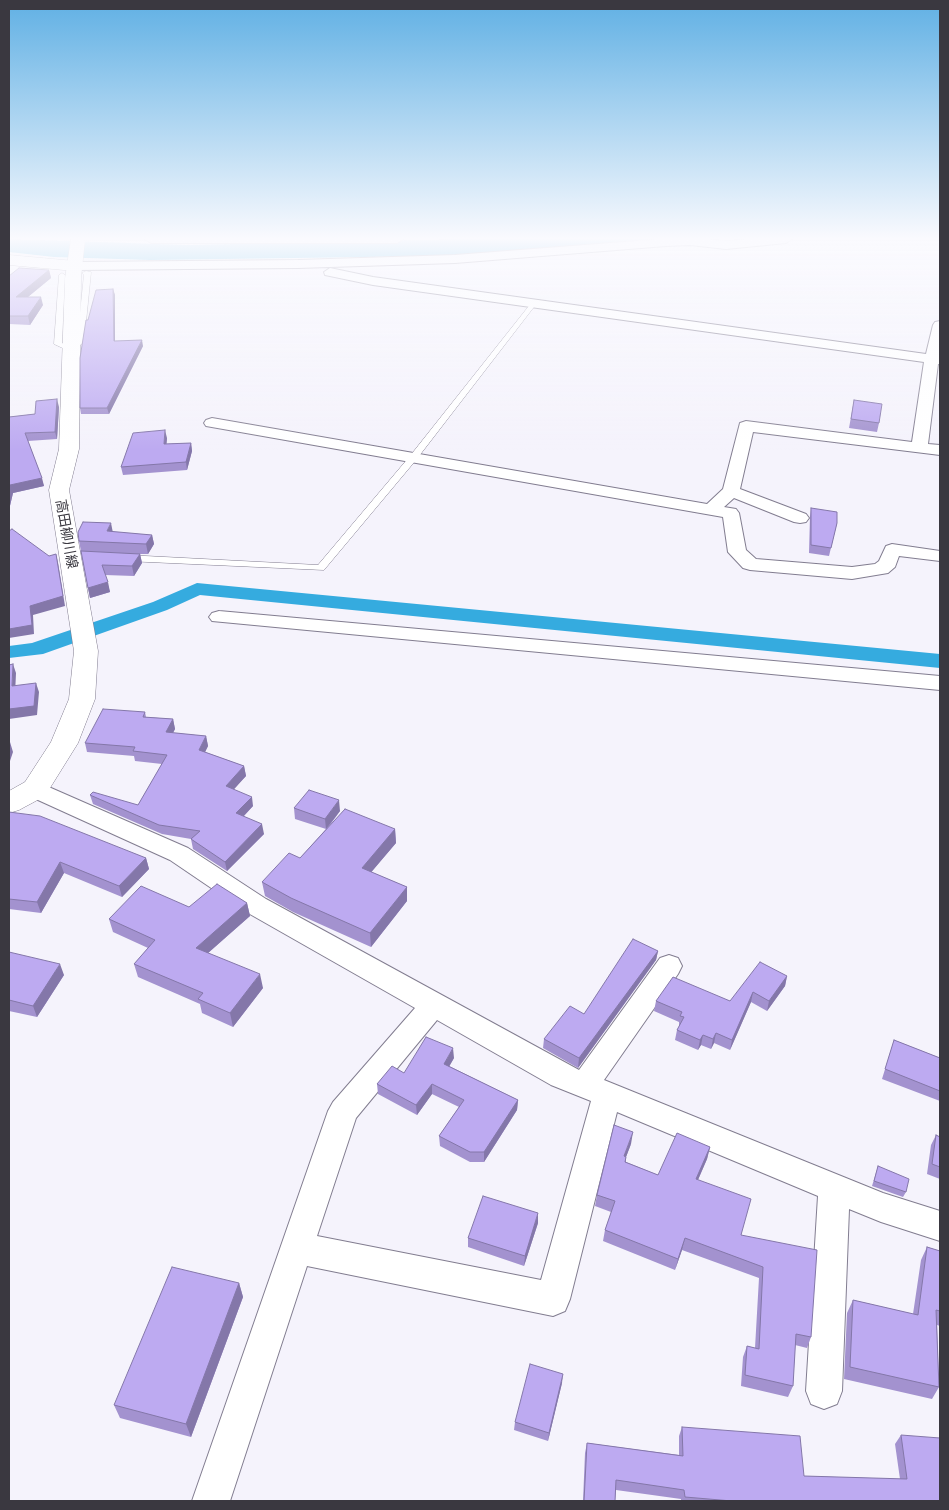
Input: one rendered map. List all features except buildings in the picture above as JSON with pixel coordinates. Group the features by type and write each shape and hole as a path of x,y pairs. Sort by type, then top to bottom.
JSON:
{"main road":[{"name":"高田柳川線","path":"9,803 35,788 64,743 82,699 86,651 74,555 59,490 69,449 73,309"}],"street":[{"path":"580,309 936,359"},
{"path":"919,448 936,359 940,325"},
{"path":"212,423 730,513 737,552 750,564 852,573 881,569 888,564 892,550 940,556"},
{"path":"711,510 731,491 746,426 940,450"},
{"path":"731,491 800,518"},
{"path":"219,617 940,683"},
{"path":"35,788 179,854 257,906 561,1076 881,1207 940,1226"},
{"path":"297,1248 554,1299 596,1090 669,966"},
{"path":"211,1501 343,1111 434,1005"},
{"path":"824,1391 834,1187"}],"lane":[{"path":"118,557 321,568 413,458 529,309"}],"waterway":[{"path":"9,652 35,649 160,606 197,589 940,661"}]}
